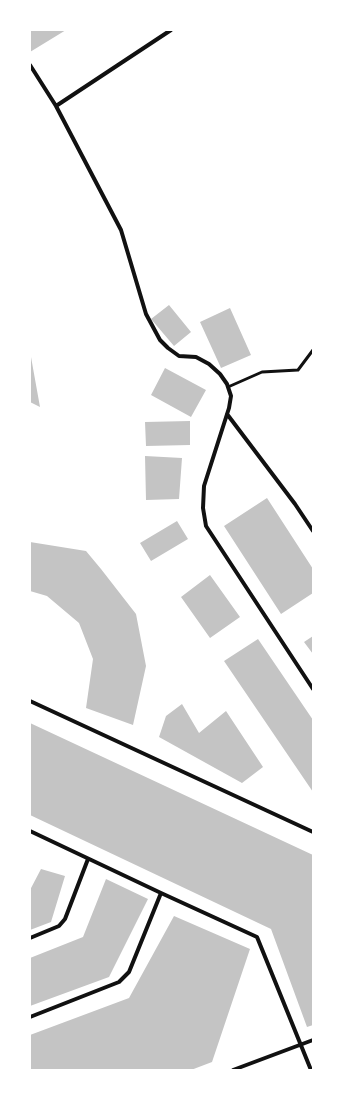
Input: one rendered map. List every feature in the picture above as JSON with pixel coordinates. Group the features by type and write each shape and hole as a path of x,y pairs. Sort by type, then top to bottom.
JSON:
{"street":[{"path":"56,106 171,30"},
{"path":"30,64 56,106 121,230 146,314 160,340 179,356 196,357 209,364 220,374 228,387 231,396 227,414 204,486 203,508 206,526 313,689"},
{"path":"227,414 296,504 313,532"},
{"path":"30,701 313,832"},
{"path":"30,830 88,859 257,937 311,1070"},
{"path":"30,938 59,926 65,919 88,859"},
{"path":"30,1017 119,982 128,972 161,893"},
{"path":"233,1070 313,1040"}],"lane":[{"path":"228,387 262,372 298,370 313,350"}],"building":[{"path":"30,30 66,30 30,52"},
{"path":"169,305 191,332 174,346 151,319"},
{"path":"230,308 251,355 221,368 200,322"},
{"path":"31,357 40,407 30,402"},
{"path":"165,368 206,390 191,417 151,395"},
{"path":"190,421 190,445 146,446 145,422"},
{"path":"145,456 182,458 179,499 146,500"},
{"path":"267,498 313,569 313,593 281,614 224,526"},
{"path":"177,521 188,539 151,561 140,543"},
{"path":"30,542 86,551 136,614 146,666 133,725 86,708 93,659 79,623 47,596 30,591"},
{"path":"210,575 240,617 210,638 181,597"},
{"path":"313,636 313,654 304,642"},
{"path":"258,639 313,720 313,792 224,661"},
{"path":"182,704 199,733 226,711 263,767 242,783 159,737 166,716"},
{"path":"30,723 313,855 313,1025 307,1027 271,929 30,815"},
{"path":"41,869 65,876 51,922 30,930 30,890"},
{"path":"106,879 148,899 109,977 30,1006 30,958 83,937"},
{"path":"174,916 250,949 212,1062 191,1070 30,1070 30,1035 129,998"}]}
